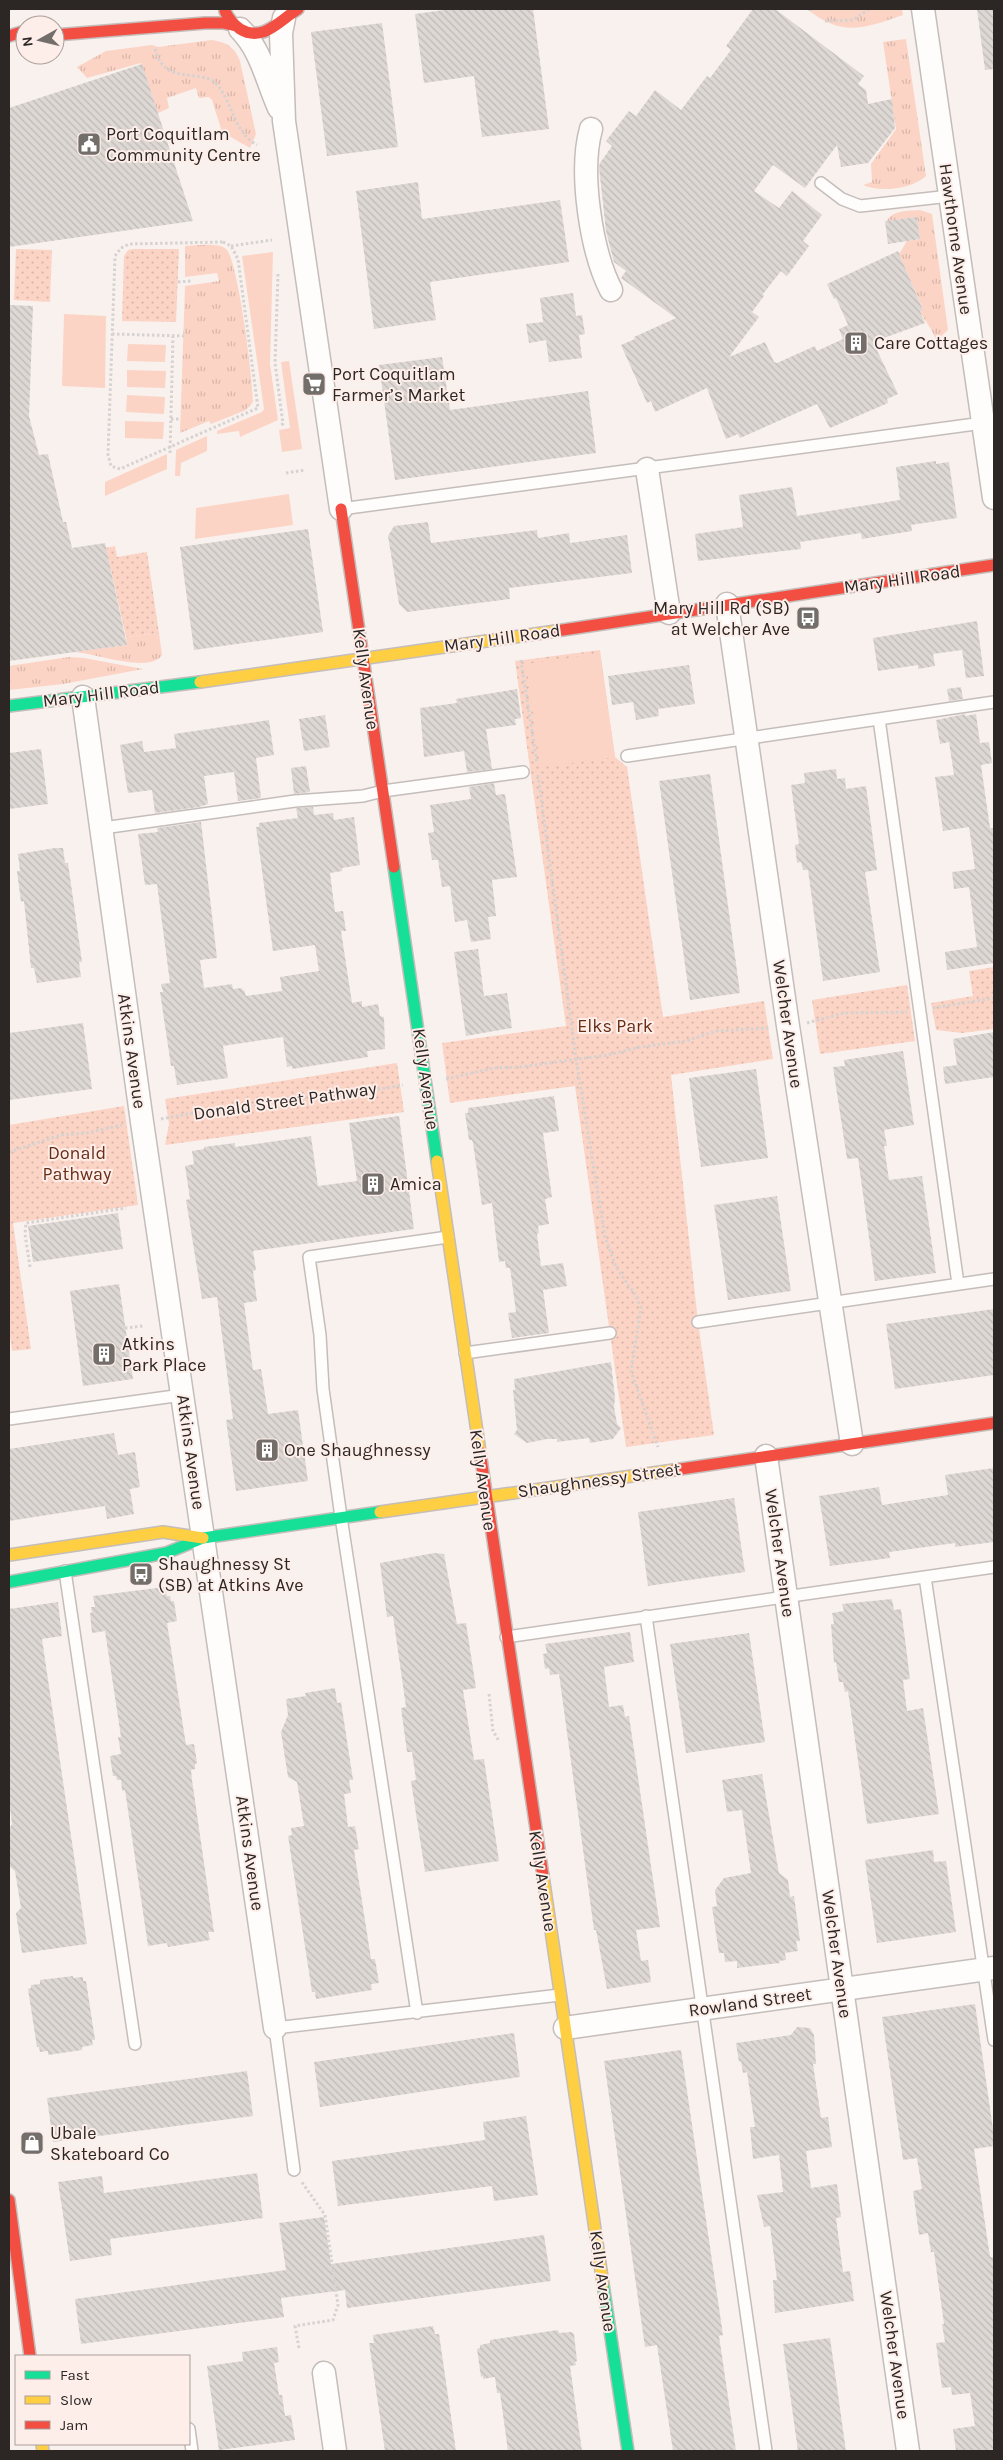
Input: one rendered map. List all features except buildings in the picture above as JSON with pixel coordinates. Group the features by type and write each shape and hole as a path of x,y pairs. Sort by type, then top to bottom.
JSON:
{"street":[{"path":"225,9 238,28 252,43 284,120"},
{"name":"Hawthorne Avenue","path":"922,9 988,430 994,498"},
{"path":"65,34 205,23 223,23 258,34 267,32 277,26 290,12"},
{"path":"290,12 281,33 284,120 342,509"},
{"path":"590,129 586,153 588,194 599,264 611,290"},
{"path":"647,469 669,614"},
{"name":"Kelly Avenue","path":"342,509 427,1081 464,1353 628,2451"},
{"name":"Mary Hill Road","path":"9,706 363,658 994,565"},
{"name":"Welcher Avenue","path":"727,604 852,1444"},
{"name":"Atkins Avenue","path":"83,697 103,828 142,1122 275,2028"},
{"name":"Shaughnessy Street","path":"9,1582 166,1553 203,1538 994,1423"},
{"name":"Welcher Avenue","path":"766,1456 908,2451"},
{"name":"Shaughnessy Street","path":"9,1554 163,1532 203,1538"},
{"name":"Rowland Street","path":"565,2028 989,1968"},
{"path":"9,2200 30,2355"},
{"path":"324,2373 335,2451"}],"lane":[{"path":"821,182 842,199 860,206 950,196"},
{"path":"342,509 647,469 988,430"},
{"path":"627,756 994,702"},
{"path":"879,719 958,1284"},
{"path":"103,828 295,801 363,796 383,790 523,772"},
{"path":"417,2013 341,1518 323,1389 320,1335 308,1257 448,1237"},
{"path":"698,1322 994,1279"},
{"path":"464,1353 610,1333"},
{"path":"9,1419 182,1395"},
{"path":"506,1637 994,1567"},
{"path":"64,1571 135,2044"},
{"path":"925,1577 989,1968 994,2040"},
{"path":"646,1616 704,2009 766,2451"},
{"path":"294,2170 275,2028 560,1995"},
{"path":"190,2437 192,2451"}],"path":[{"path":"825,22 852,20 869,9"},
{"path":"154,43 159,60 170,71 214,82 224,94 243,134 257,145"},
{"path":"231,246 238,259 258,408 210,432 120,469 110,466 108,455 114,262 121,248 129,244 223,242 231,246 272,240"},
{"path":"278,274 275,363 283,424 279,425"},
{"path":"178,282 191,281"},
{"path":"112,334 184,336"},
{"path":"170,453 173,336"},
{"path":"171,419 181,419"},
{"path":"286,473 305,470"},
{"path":"521,660 576,1059 607,1248 616,1267 636,1296 641,1308 631,1371 658,1447"},
{"path":"929,1009 994,998"},
{"path":"805,1023 837,1014 887,1014 912,1011"},
{"path":"442,1079 494,1068 520,1067 608,1056 652,1045 681,1042 716,1031 778,1027"},
{"name":"Donald Street Pathway","path":"158,1120 204,1111 236,1112 280,1099 340,1096 405,1085"},
{"path":"9,1152 61,1135 87,1133 129,1124"},
{"path":"30,1267 26,1223 100,1214 126,1208"},
{"path":"125,1328 143,1326"},
{"path":"489,1694 493,1731 501,1746"},
{"path":"294,2170 325,2214 338,2305 333,2320 295,2326 300,2348"}],"green space":[{"path":"807,9 902,9 903,15 876,24 853,28 831,24"},
{"path":"906,39 926,176 905,187 878,189 863,185 872,182 871,164 896,129 883,42"},
{"path":"212,40 229,46 240,61 256,134 250,148 222,132 212,100 209,97 199,98 196,88 167,98 169,108 158,113 141,63 87,78 77,67 106,51"},
{"path":"920,210 932,214 948,330 936,341 920,311 923,309 899,254 907,241 920,239 917,217 887,221 889,217 897,213"},
{"path":"206,245 222,247 226,249 231,258 244,321 253,402 246,410 211,424 209,421 180,433 185,286 219,281 217,273 185,277 185,246"},
{"path":"16,249 52,250 50,302 14,300"},
{"path":"179,249 176,322 122,321 124,256 128,250"},
{"path":"273,252 270,364 278,420 240,437 239,431 217,434 217,431 262,412 264,409 242,256"},
{"path":"64,314 106,316 105,388 62,386"},
{"path":"128,344 166,345 165,362 127,361"},
{"path":"289,361 302,449 282,452 279,430 290,428 281,362"},
{"path":"127,370 166,371 165,388 127,387"},
{"path":"127,395 165,397 164,414 126,412"},
{"path":"125,421 164,422 163,439 125,438"},
{"path":"207,436 207,451 181,463 180,476 175,476 176,450"},
{"path":"167,454 167,469 105,496 105,482"},
{"path":"289,494 293,525 195,539 196,508"},
{"path":"115,546 117,557 147,552 159,633 126,637 106,548"},
{"path":"159,633 162,655 156,660 146,663 134,663 74,652 127,645 126,637"},
{"name":"Elks Park","path":"600,650 615,757 627,767 663,1017 764,1001 773,1059 671,1075 698,1322 714,1435 626,1447 575,1086 450,1103 442,1043 566,1026 515,661"},
{"path":"600,654 615,757 548,766 540,763 526,664"},
{"path":"69,657 143,669 63,684 9,690 9,666"},
{"path":"994,967 994,1029 962,1033 936,1030 931,1003 973,996 969,971"},
{"path":"907,985 915,1041 820,1054 812,1000"},
{"path":"397,1063 404,1112 165,1145 169,1124 165,1099"},
{"name":"Donald Pathway","path":"124,1106 138,1205 13,1223 31,1349 12,1351 9,1329 9,1125"}],"traffic: fast":[{"path":"9,706 200,682"},
{"path":"394,867 437,1161"},
{"path":"9,1582 166,1553 203,1538 380,1512"},
{"path":"603,2284 628,2451"}],"traffic: slow":[{"path":"200,682 556,631"},
{"path":"437,1161 480,1452"},
{"path":"380,1512 674,1470"},
{"path":"9,1555 163,1532 203,1538"},
{"path":"543,1876 603,2284"},
{"path":"42,2445 43,2451"}],"traffic: jam":[{"path":"225,11 231,21 240,29 248,33 256,33 264,32 298,9"},
{"path":"65,34 205,23 223,23 236,26"},
{"path":"9,36 15,34"},
{"path":"341,509 394,867"},
{"path":"556,631 994,565"},
{"path":"674,1470 994,1423"},
{"path":"480,1452 543,1876"},
{"path":"9,2200 30,2355"}],"place":[{"name":"Port Coquitlam Community Centre","path":"89,144"},
{"name":"Care Cottages","path":"856,343"},
{"name":"Port Coquitlam Farmer’s Market","path":"314,384"},
{"name":"Mary Hill Rd (SB) at Welcher Ave","path":"808,618"},
{"name":"Amica","path":"373,1184"},
{"name":"Atkins Park Place","path":"104,1354"},
{"name":"One Shaughnessy","path":"267,1450"},
{"name":"Shaughnessy St (SB) at Atkins Ave","path":"141,1574"},
{"name":"Ubale Skateboard Co","path":"32,2143"}]}
